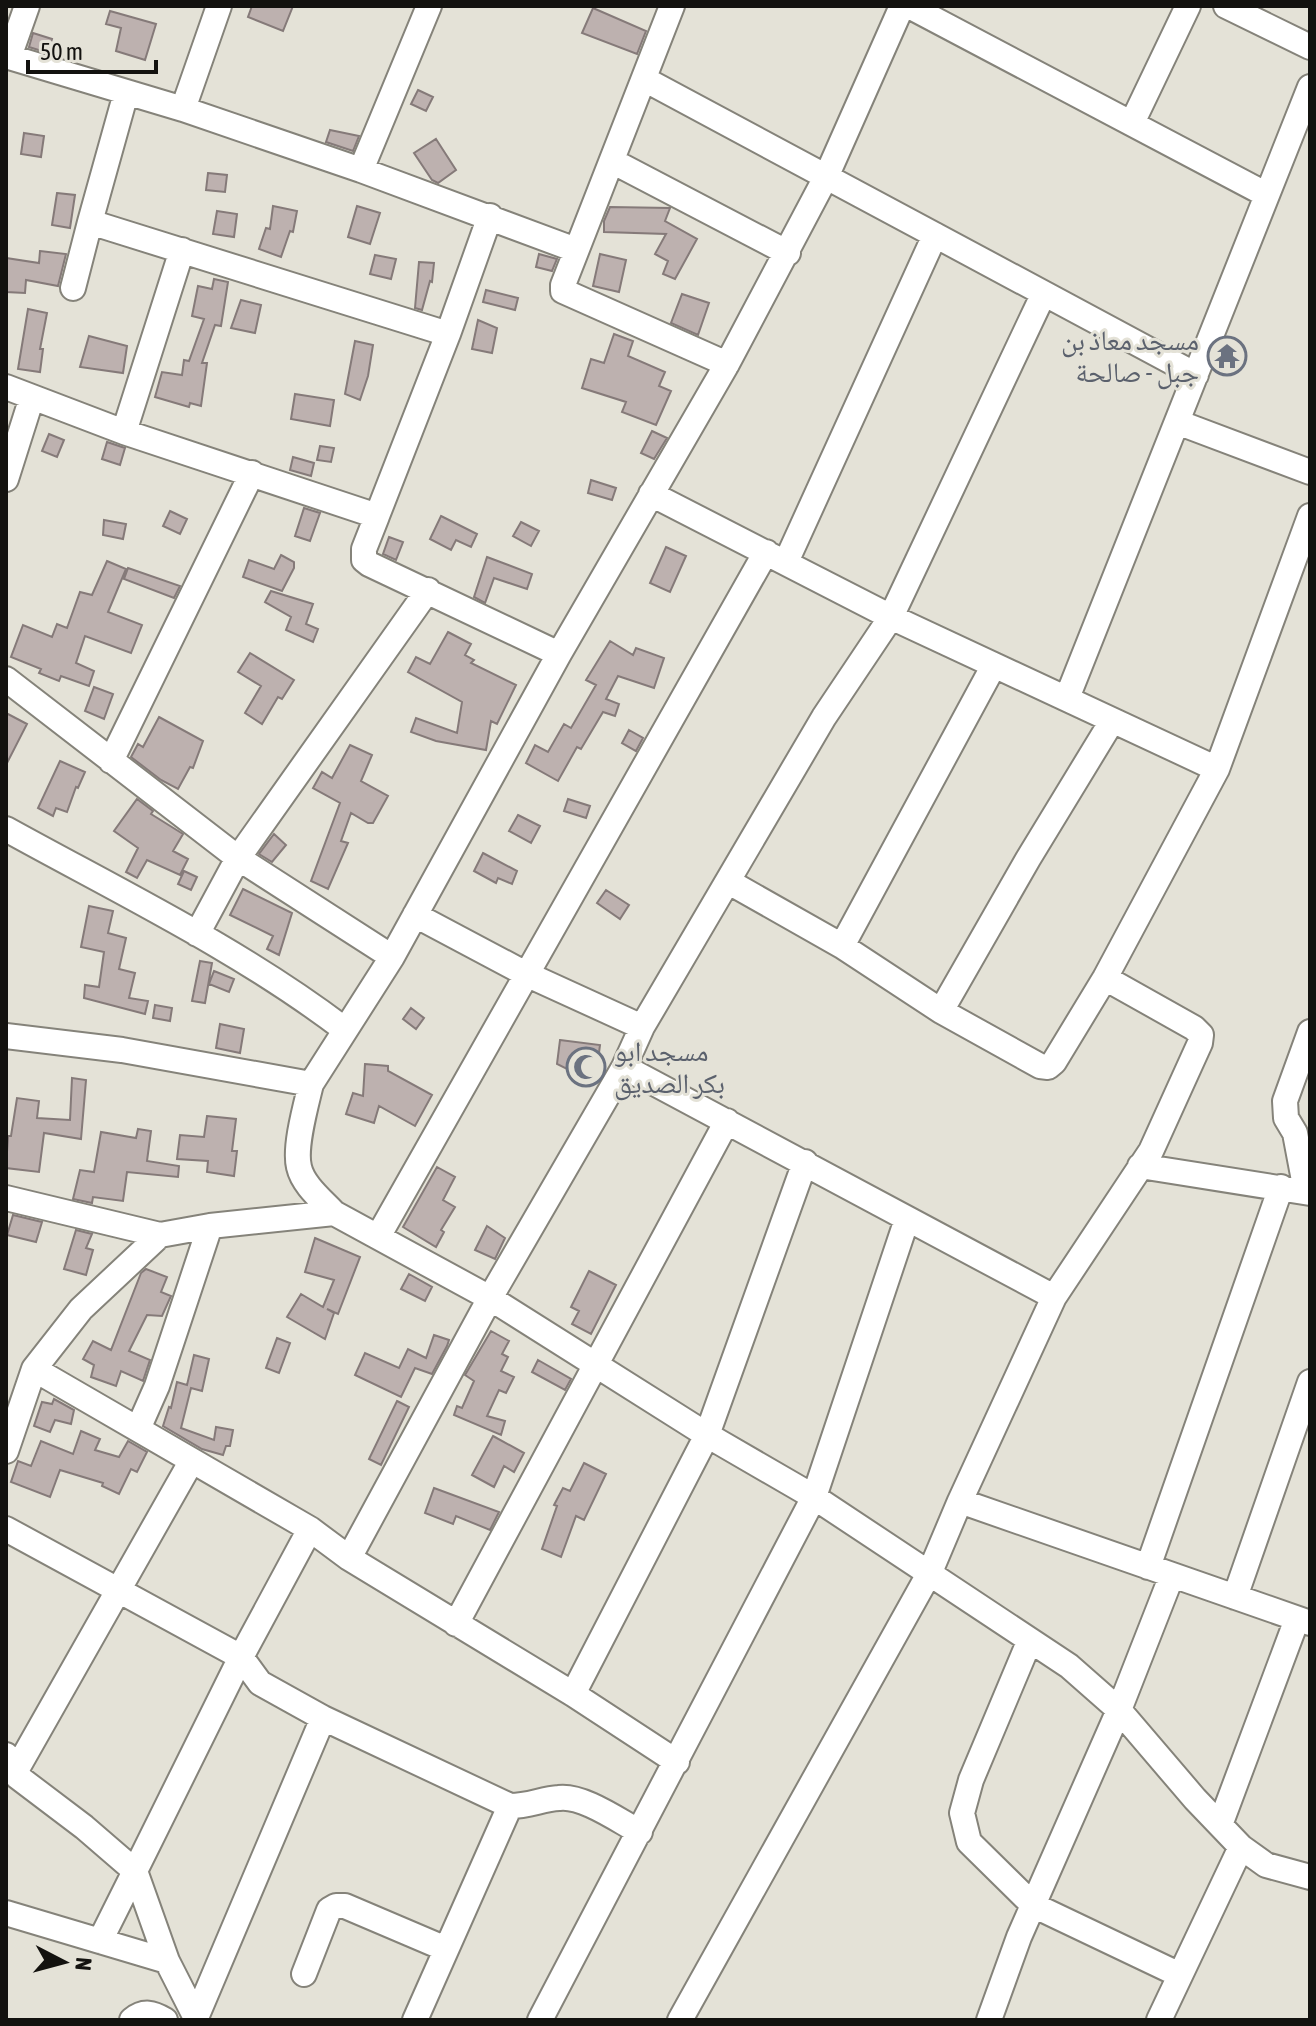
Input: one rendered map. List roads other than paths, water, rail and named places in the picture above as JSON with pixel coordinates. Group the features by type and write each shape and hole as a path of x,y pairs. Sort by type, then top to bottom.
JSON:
{"street":[{"path":"27,6 7,57 183,109 490,216 576,250"},
{"path":"183,109 219,6"},
{"path":"361,170 429,6"},
{"path":"672,6 576,250 563,291 727,364"},
{"path":"902,6 827,175 788,253 559,654 392,957 311,1084 300,1134 299,1167 313,1192 334,1213 490,1298 707,1435 814,1497 1069,1666 1119,1710 1241,1847 1266,1865 1310,1877"},
{"path":"909,6 1267,195"},
{"path":"1132,123 1188,6"},
{"path":"1226,6 1310,47"},
{"path":"644,79 1196,375"},
{"path":"1067,698 1310,87"},
{"path":"73,288 126,93"},
{"path":"612,161 788,253"},
{"path":"490,216 448,334 364,549 364,560 559,654"},
{"path":"90,222 448,334"},
{"path":"379,1235 526,974 776,557 935,235"},
{"path":"124,432 182,250"},
{"path":"349,1558 490,1298 624,1067 642,1027 824,717 891,617 1043,295"},
{"path":"6,387 124,432 377,516"},
{"path":"6,479 32,397"},
{"path":"1177,422 1310,472"},
{"path":"111,761 252,473"},
{"path":"651,494 891,617 1217,769"},
{"path":"729,882 842,946 941,1011 1040,1066 1048,1067 1105,978 1217,769 1310,516"},
{"path":"197,934 238,858 428,590"},
{"path":"842,946 994,665"},
{"path":"6,679 238,858 392,957"},
{"path":"941,1011 1112,721"},
{"path":"6,829 197,934 302,997 344,1029"},
{"path":"415,915 526,974 642,1027"},
{"path":"680,2020 930,1572 1054,1297 1151,1151 1200,1043 1201,1035 1194,1028 1105,978"},
{"path":"1140,1166 1308,1192 1295,1133 1286,1118 1285,1101 1310,1032"},
{"path":"6,1036 122,1050 311,1084"},
{"path":"624,1067 1054,1297"},
{"path":"456,1624 727,1121"},
{"path":"573,1694 707,1435 805,1162"},
{"path":"1148,1567 1281,1187"},
{"path":"6,1198 160,1235 210,1226 334,1213"},
{"path":"540,2020 814,1497 907,1219"},
{"path":"138,1429 157,1386 210,1226"},
{"path":"6,1451 34,1369 81,1309 160,1235"},
{"path":"34,1369 310,1529 349,1558 573,1694 677,1762"},
{"path":"1235,1597 1310,1382"},
{"path":"191,1462 119,1590 10,1764 135,1871 167,1961 195,2019"},
{"path":"960,1501 1304,1621 1220,1825"},
{"path":"6,1529 241,1657 260,1683 323,1718 510,1806 570,1798 640,1832"},
{"path":"100,1941 241,1657 310,1529"},
{"path":"989,2020 1033,1905 1119,1710 1172,1575"},
{"path":"1029,1642 971,1780 962,1813 969,1842 1033,1905 1180,1975"},
{"path":"195,2019 323,1718"},
{"path":"415,2020 510,1806"},
{"path":"1159,2020 1241,1847"},
{"path":"304,1974 329,1910 336,1906 345,1906 446,1949"},
{"path":"6,1913 167,1961"},
{"path":"132,2020 139,2014 153,2013 165,2020"}],"place":[{"name":"مسجد معاذ بن جبل - صالحة","path":"1227,356"},
{"name":"مسجد ابو بكر الصديق","path":"586,1067"}]}
